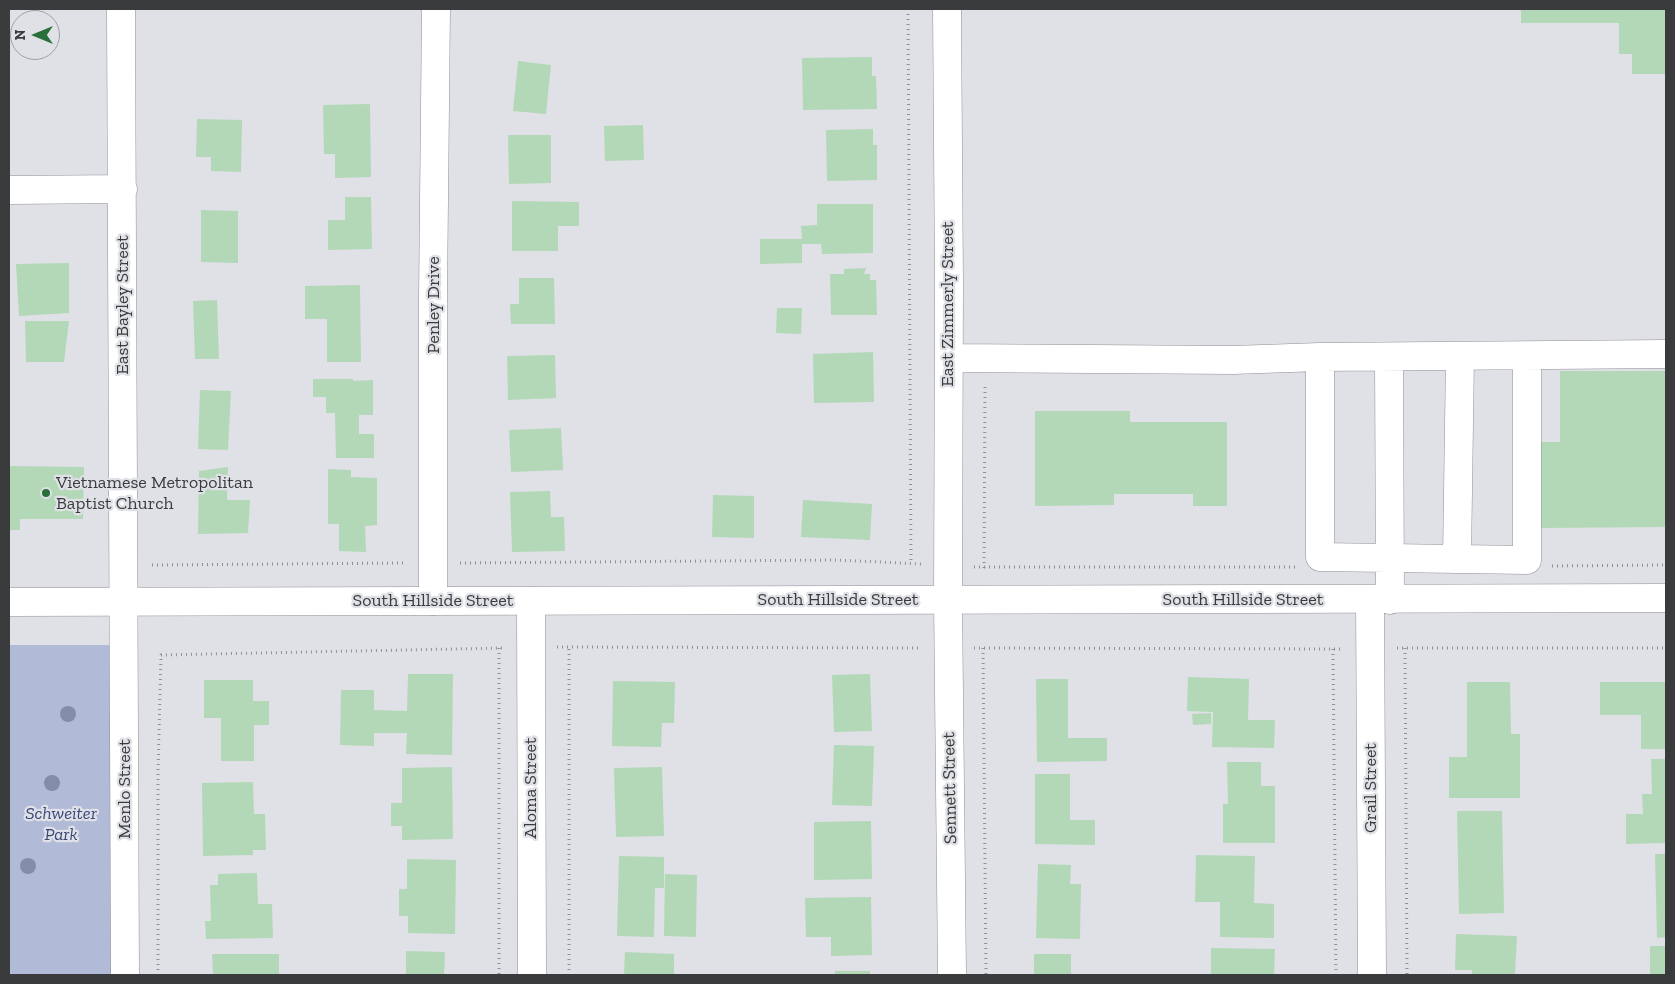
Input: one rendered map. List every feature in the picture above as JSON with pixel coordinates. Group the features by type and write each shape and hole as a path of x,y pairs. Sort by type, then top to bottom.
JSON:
{"street":[{"name":"East Bayley Street","path":"122,9 124,602"},
{"name":"Penley Drive","path":"433,601 433,288 436,9"},
{"name":"East Zimmerly Street","path":"947,9 948,600"},
{"path":"9,190 123,189"},
{"path":"948,358 1233,360 1320,357 1666,354"},
{"path":"1457,559 1460,356"},
{"path":"1320,357 1310,562 1389,558 1537,563 1527,356"},
{"name":"Grail Street","path":"1372,975 1370,649 1389,558 1389,357"},
{"name":"South Hillside Street","path":"9,602 1666,598"},
{"name":"Sennett Street","path":"948,600 952,975"},
{"name":"Aloma Street","path":"531,601 532,975"},
{"name":"Menlo Street","path":"124,602 125,975"}],"path":[{"path":"908,9 911,564"},
{"path":"984,568 985,387"},
{"path":"152,565 837,560 984,568 1310,562"},
{"path":"1537,563 1666,565"},
{"path":"569,647 569,975"},
{"path":"158,975 158,774 161,655 569,647 1666,648"},
{"path":"499,648 499,975"},
{"path":"984,648 986,975"},
{"path":"1405,648 1407,975"},
{"path":"1333,649 1336,975"}],"green space":[{"name":"Schweiter Park","path":"9,645 110,645 114,975 9,975"}],"building":[{"path":"1521,9 1666,9 1666,74 1632,74 1632,54 1619,54 1619,23 1521,23"},
{"path":"872,57 872,76 876,76 877,109 803,110 802,58"},
{"path":"518,61 551,65 546,114 513,111"},
{"path":"370,104 371,177 335,178 335,154 324,154 323,105"},
{"path":"197,119 242,120 241,172 211,171 211,157 196,157"},
{"path":"643,125 644,160 605,161 604,126"},
{"path":"873,129 873,145 877,145 877,180 827,181 826,130"},
{"path":"508,135 551,135 551,183 509,184"},
{"path":"345,197 371,197 372,249 328,250 328,220 345,220"},
{"path":"512,201 579,202 579,226 558,226 558,251 512,251"},
{"path":"817,204 873,204 873,253 822,254 821,244 802,244 802,263 760,264 760,239 802,239 801,226 817,225"},
{"path":"201,210 238,211 238,263 201,262"},
{"path":"69,263 69,313 19,316 16,264"},
{"path":"866,268 864,274 870,274 870,280 876,280 877,315 831,315 830,274 844,274 844,269"},
{"path":"519,278 554,278 555,324 511,324 510,304 519,304"},
{"path":"360,285 361,362 327,362 327,319 305,319 305,286"},
{"path":"217,300 219,359 195,359 193,301"},
{"path":"777,308 802,308 801,334 776,333"},
{"path":"25,321 69,321 64,362 26,362"},
{"path":"873,352 874,402 814,403 813,354"},
{"path":"555,355 556,398 508,400 507,356"},
{"path":"1560,371 1666,371 1666,527 1540,528 1539,442 1560,442"},
{"path":"313,379 373,380 373,415 359,415 359,434 374,434 374,458 336,458 335,413 326,413 326,397 313,397"},
{"path":"200,390 231,391 228,450 198,449"},
{"path":"1035,411 1130,411 1130,422 1227,422 1227,506 1193,506 1193,494 1114,494 1114,505 1035,506"},
{"path":"561,428 563,470 511,472 509,430"},
{"name":"Vietnamese Metropolitan Baptist Church","path":"9,466 84,467 83,519 20,519 20,530 9,530"},
{"path":"228,467 227,500 250,500 248,533 198,534 199,471"},
{"path":"328,469 351,470 351,477 377,478 377,525 365,526 366,552 339,551 339,524 328,524"},
{"path":"550,491 551,517 564,517 565,551 512,552 510,492"},
{"path":"713,495 754,496 754,538 712,537"},
{"path":"803,500 872,504 870,540 801,537"},
{"path":"408,674 453,674 452,755 406,754 407,733 374,733 374,746 340,745 341,690 374,690 374,710 407,711"},
{"path":"870,674 872,731 834,732 832,675"},
{"path":"1188,677 1249,679 1248,720 1275,720 1274,748 1212,747 1213,712 1187,711"},
{"path":"1036,679 1068,679 1068,738 1107,738 1107,761 1037,762"},
{"path":"204,680 253,680 253,701 269,701 269,725 254,725 254,761 221,761 221,718 204,718"},
{"path":"613,681 675,682 674,723 662,723 661,747 612,746"},
{"path":"1467,682 1510,682 1511,734 1520,734 1520,798 1449,798 1449,757 1467,757"},
{"path":"1600,682 1666,682 1666,749 1641,749 1641,715 1600,715"},
{"path":"1211,713 1211,724 1193,725 1192,714"},
{"path":"834,745 874,746 872,806 832,805"},
{"path":"1651,759 1666,759 1666,843 1626,844 1626,814 1643,814 1642,794 1652,794"},
{"path":"1227,762 1261,762 1261,786 1275,786 1275,843 1223,843 1223,804 1228,804"},
{"path":"452,767 453,839 402,840 402,826 391,826 391,803 402,803 402,768"},
{"path":"662,767 664,836 616,837 614,768"},
{"path":"1035,774 1070,774 1070,820 1095,820 1095,845 1035,844"},
{"path":"253,782 254,814 265,814 266,850 253,850 253,855 203,856 202,783"},
{"path":"1457,811 1502,811 1504,913 1459,914"},
{"path":"871,821 872,879 814,880 814,822"},
{"path":"1655,854 1666,854 1666,937 1657,938"},
{"path":"1196,855 1255,856 1254,903 1274,904 1274,938 1220,937 1220,902 1195,902"},
{"path":"619,856 664,857 664,888 655,888 654,937 617,936"},
{"path":"407,859 456,860 455,934 408,933 408,916 399,916 399,889 407,889"},
{"path":"1038,864 1071,865 1070,884 1081,884 1080,939 1036,938"},
{"path":"257,873 258,904 272,904 273,938 206,939 205,921 211,921 210,885 218,885 218,874"},
{"path":"665,874 697,875 696,937 664,936"},
{"path":"871,897 872,955 831,956 831,937 806,937 805,898"},
{"path":"1456,934 1517,936 1515,975 1472,975 1472,970 1455,970"},
{"path":"1650,946 1666,946 1666,975 1650,975"},
{"path":"1211,948 1275,949 1274,975 1211,975"},
{"path":"406,951 445,952 444,975 406,975"},
{"path":"625,952 674,954 674,975 624,975"},
{"path":"212,954 279,954 279,975 213,975"},
{"path":"1034,954 1071,954 1071,975 1034,975"},
{"path":"835,971 870,971 870,975 835,975"}],"place":[{"name":"Vietnamese Metropolitan Baptist Church","path":"46,493"}]}
